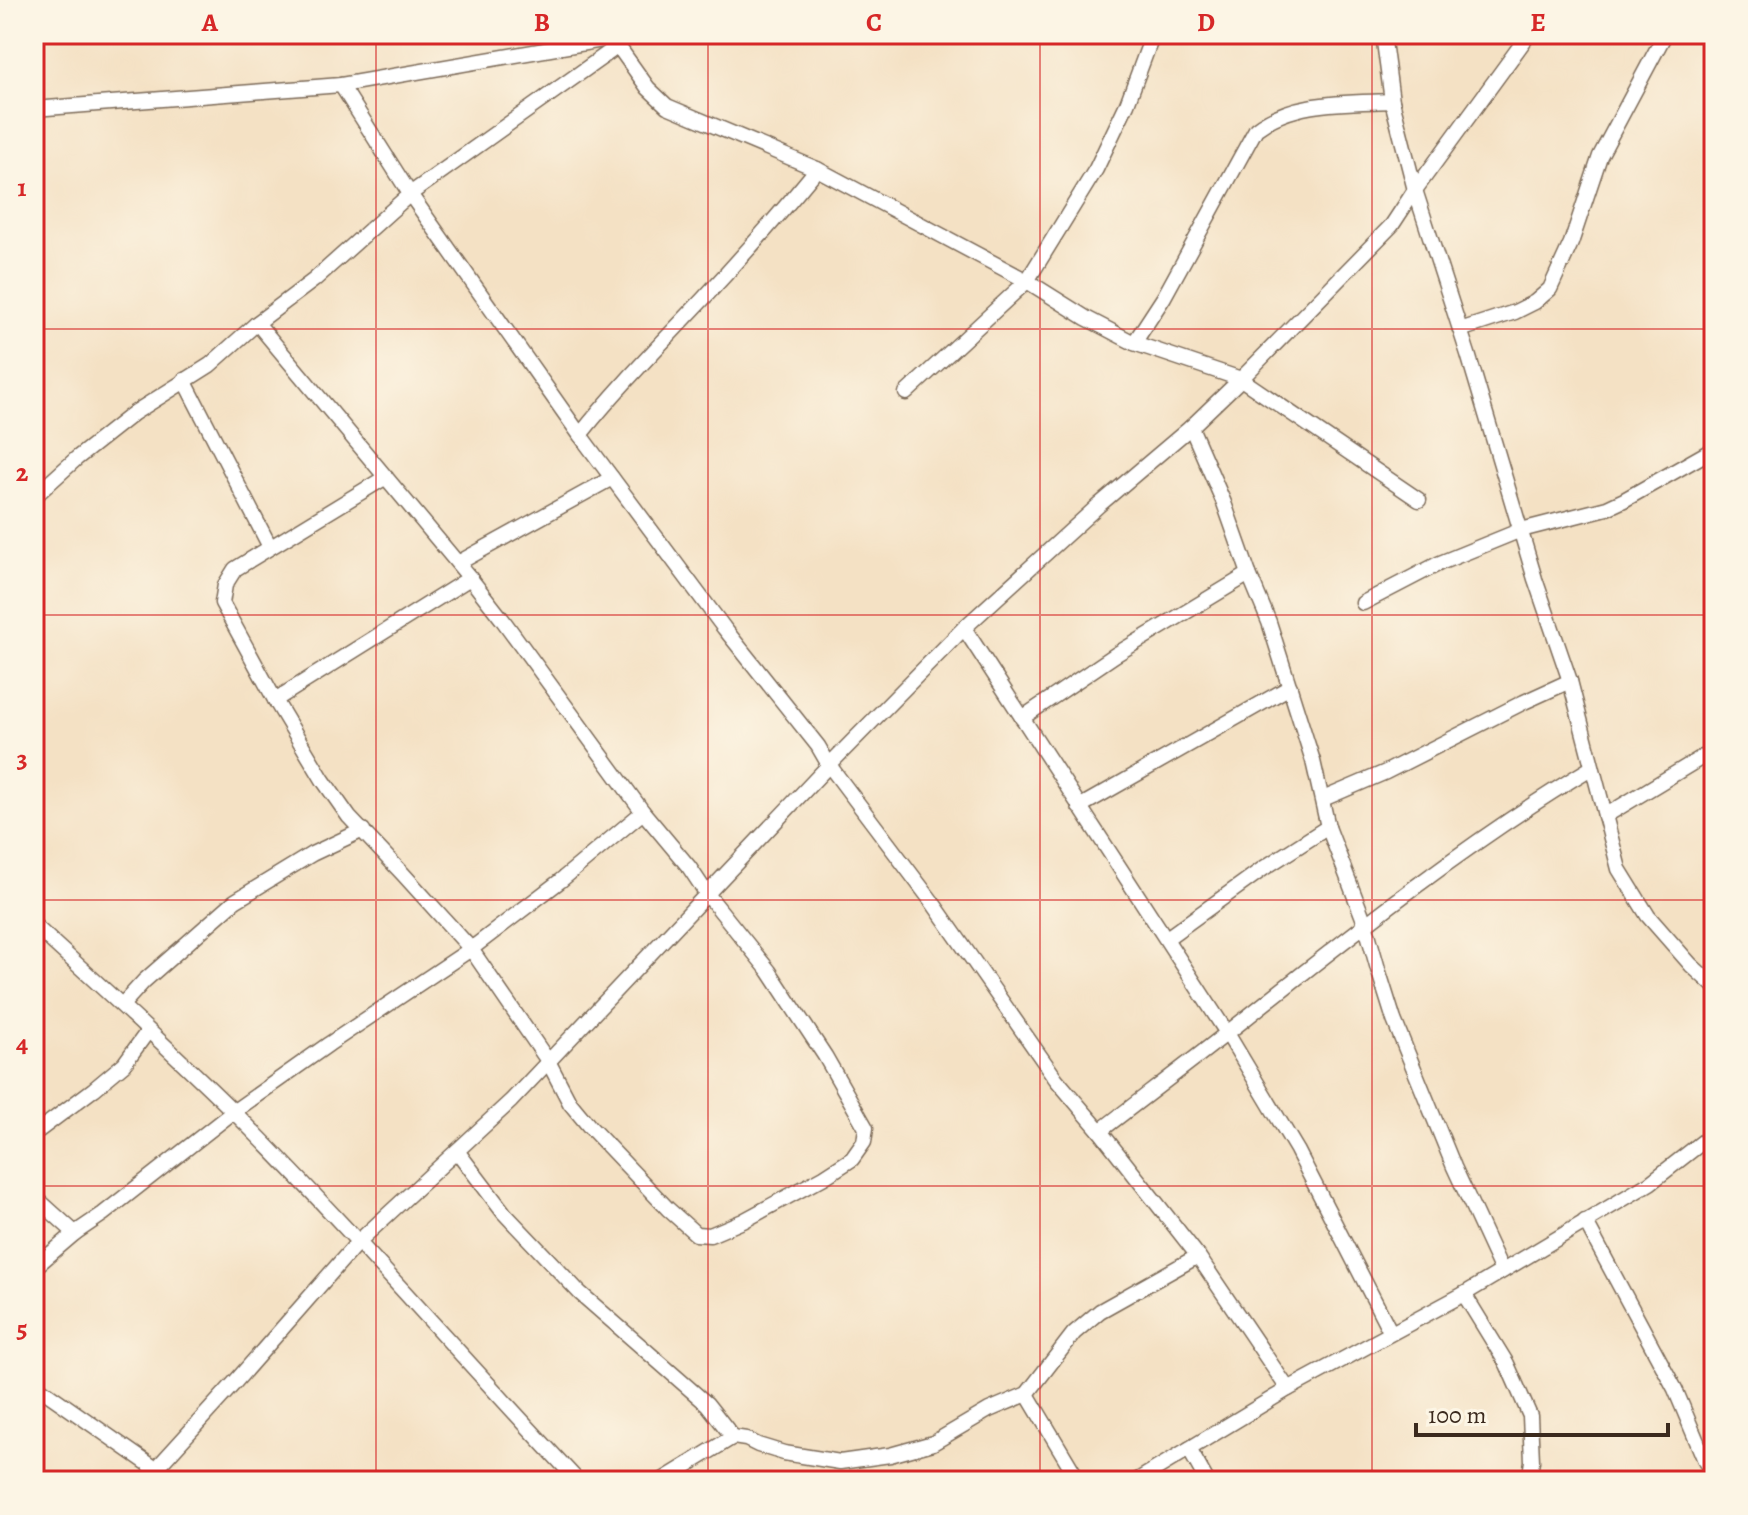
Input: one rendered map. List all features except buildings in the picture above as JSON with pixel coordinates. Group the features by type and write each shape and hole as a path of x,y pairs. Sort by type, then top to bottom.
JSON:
{"street":[{"path":"34,109 341,85 637,34"},
{"path":"906,393 1027,281 1096,169 1127,104 1153,34"},
{"path":"1383,34 1392,101 1415,190 1535,579 1570,681 1619,869 1648,916 1714,986"},
{"path":"150,1475 358,1242 511,1101 829,765 964,628 1099,505 1191,427 1392,225 1529,34"},
{"path":"1460,330 1515,312 1543,297 1550,289 1571,243 1600,156 1665,34"},
{"path":"620,39 648,88 667,106 817,169 1027,281 1086,318 1134,343 1241,379 1419,500"},
{"path":"34,497 134,413 210,365 257,323 314,280 410,194 620,39"},
{"path":"341,85 410,194 580,435 724,628 818,746 1056,1079 1198,1256 1288,1389"},
{"path":"1134,343 1164,297 1256,129 1286,112 1330,104 1392,101"},
{"path":"580,435 817,169"},
{"path":"257,323 386,477 458,563 470,578 643,812 769,971 825,1056 866,1128 864,1142 852,1159 743,1221 710,1235 696,1234 668,1209 570,1103 548,1061 471,949 349,817 323,780 222,603 225,585 235,569 386,477"},
{"path":"184,380 270,547"},
{"path":"1191,427 1224,503 1269,622 1323,799 1328,827 1365,923 1394,1020 1454,1167 1502,1271"},
{"path":"1363,603 1440,563 1521,530 1607,508 1714,449"},
{"path":"458,563 612,478"},
{"path":"1022,718 1115,655 1249,574"},
{"path":"275,700 470,578"},
{"path":"964,628 1227,1033 1297,1150 1391,1333"},
{"path":"1323,799 1386,772 1570,681"},
{"path":"1079,807 1290,687"},
{"path":"1605,816 1714,750"},
{"path":"1100,1131 1365,923 1540,799 1591,768"},
{"path":"34,1268 233,1112 471,949 643,812"},
{"path":"1167,938 1264,868 1328,827"},
{"path":"122,1005 144,981 235,901 312,854 363,830"},
{"path":"34,925 233,1112 358,1242 578,1481"},
{"path":"34,1134 124,1064 148,1031"},
{"path":"1136,1481 1288,1389 1464,1294 1650,1183 1714,1133"},
{"path":"457,1151 504,1213 569,1282 707,1404 733,1437"},
{"path":"34,1196 75,1233"},
{"path":"1585,1221 1675,1389 1706,1463"},
{"path":"661,1481 733,1437 784,1453 840,1462 890,1455 933,1443 989,1410 1027,1394 1074,1333 1100,1311 1198,1256"},
{"path":"1464,1294 1507,1364 1530,1416 1532,1461 1529,1481"},
{"path":"34,1384 150,1475 173,1481"},
{"path":"1027,1394 1079,1481"},
{"path":"1189,1449 1207,1481"}]}
